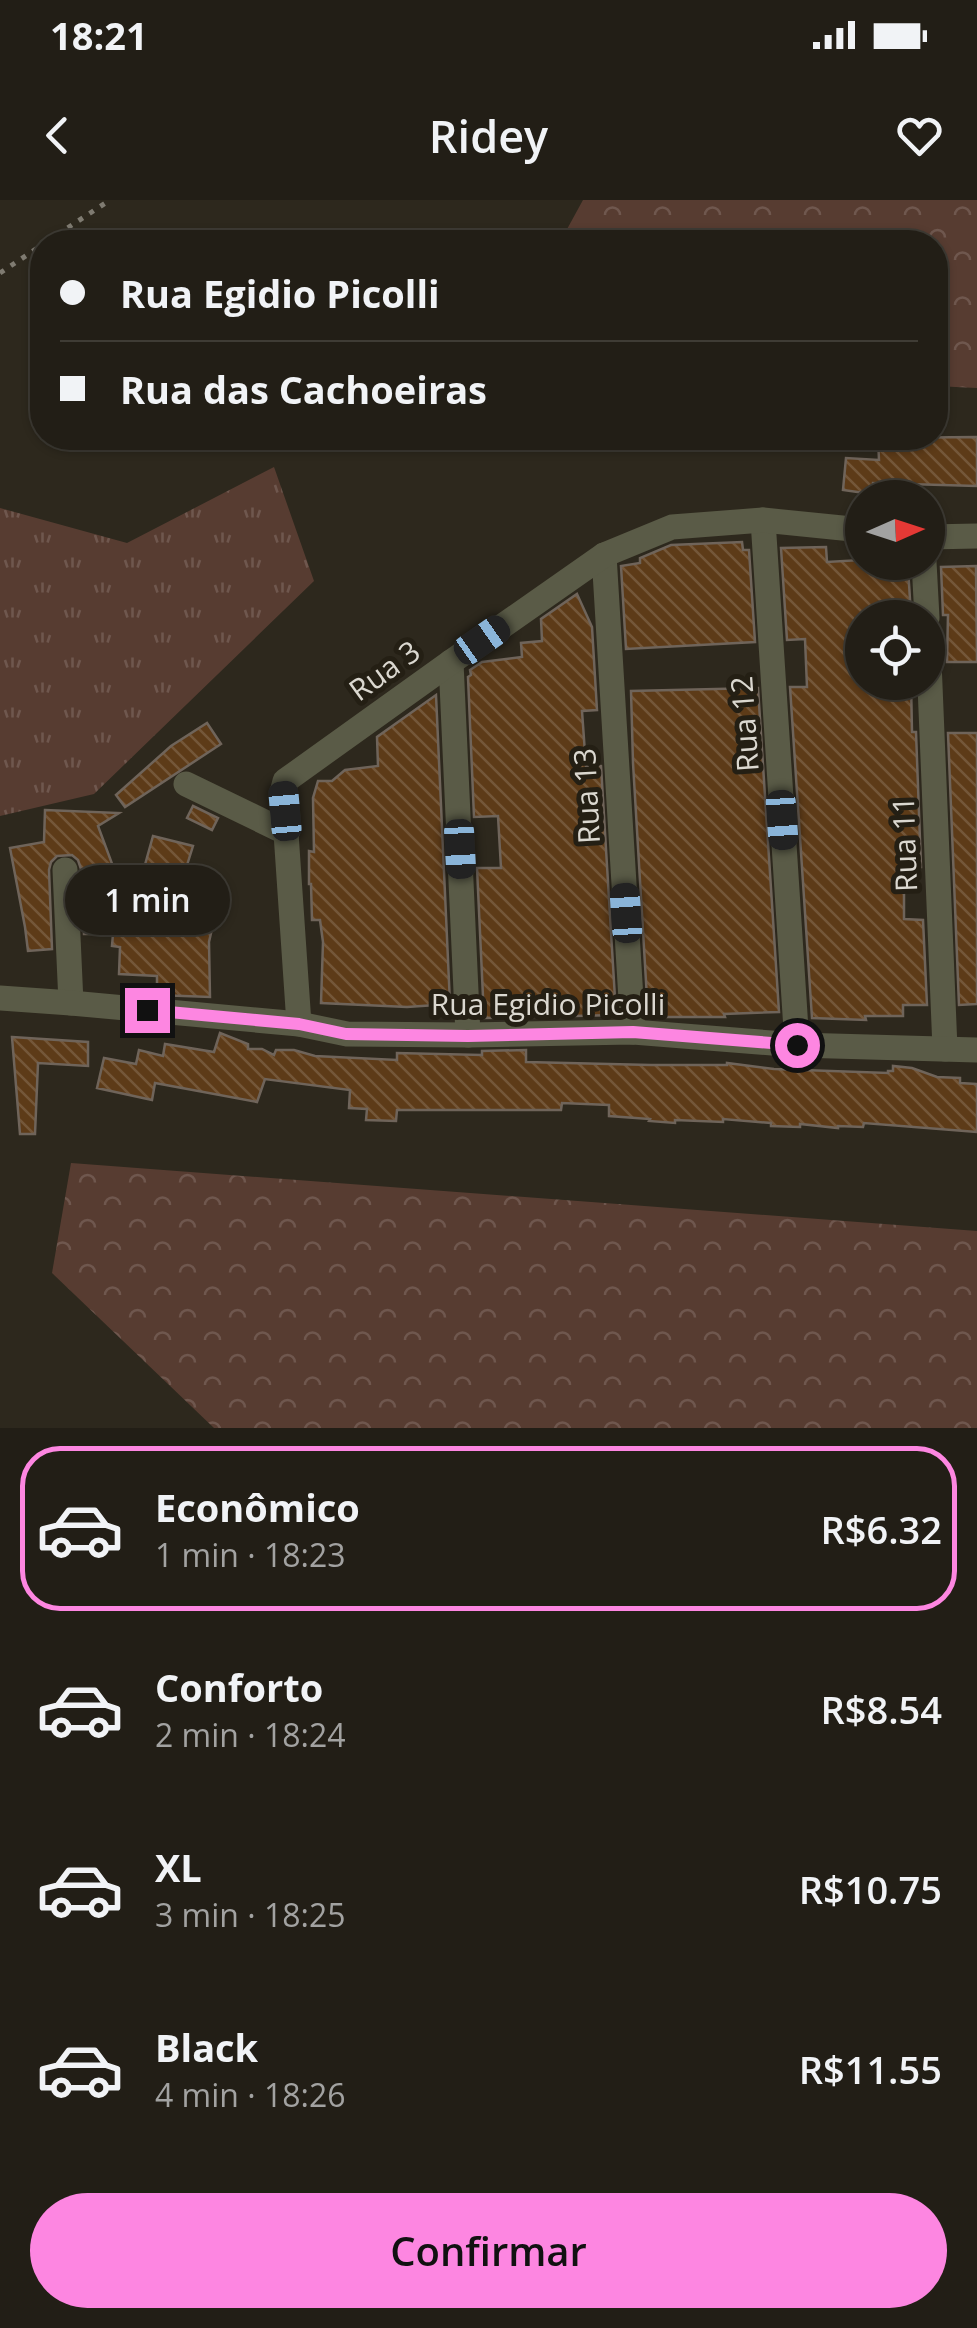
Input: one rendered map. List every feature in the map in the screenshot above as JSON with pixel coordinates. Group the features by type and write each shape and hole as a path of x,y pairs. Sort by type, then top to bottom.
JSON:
{"street":[{"name":"Rua 3","path":"299,1024 285,781 604,556 672,528 763,520 845,528"},
{"name":"Rua 12","path":"763,520 797,1045"},
{"path":"945,537 977,536"},
{"name":"Rua 13","path":"604,556 633,1032"},
{"path":"451,662 468,1036"},
{"name":"Rua 11","path":"931,700 945,1049"},
{"path":"186,784 287,833"},
{"path":"65,870 71,1002"},
{"name":"Rua Egidio Picolli","path":"0,998 299,1024 346,1034 633,1032 797,1045 977,1050"}],"path":[{"path":"65,230 110,200"},
{"path":"0,273 30,253"}],"green space":[{"path":"583,200 977,200 977,388 948,387 948,230 567,230"},
{"path":"274,467 314,581 94,794 0,816 0,508 127,543"},
{"path":"71,1163 977,1231 977,1428 214,1428 52,1273"}],"building":[{"path":"948,437 977,437 977,486 945,485 945,480 845,480 843,490 846,458 879,460 879,450 948,450"},
{"path":"742,542 743,550 749,550 755,642 626,649 621,566 640,563 640,558 671,545"},
{"path":"826,547 827,562 845,561 845,580 909,580 910,600 845,600 845,700 911,700 912,732 916,732 921,867 904,867 904,919 923,920 927,1005 903,1005 903,1016 865,1016 866,1020 812,1018 790,687 807,687 805,639 787,640 781,548"},
{"path":"976,566 977,662 947,662 948,615 942,580 945,580 945,567"},
{"path":"577,594 592,627 597,710 582,711 586,767 601,766 616,1015 484,1018 477,868 501,868 498,816 474,817 468,677 470,670 482,662 522,657 521,643 542,641 541,619"},
{"path":"758,688 779,1012 654,1017 648,1015 631,691"},
{"path":"436,695 450,1004 407,1007 321,1003 323,942 320,920 312,920 309,884 309,851 314,852 313,798 318,781 332,781 345,770 378,766 377,737"},
{"path":"207,723 221,744 125,807 116,795 171,746"},
{"path":"948,733 977,733 977,1004 959,1005"},
{"path":"193,806 218,818 212,830 187,818"},
{"path":"45,810 119,813 98,826 131,915 153,836 193,846 178,894 218,903 209,942 210,997 157,995 157,976 119,974 120,947 112,946 113,934 84,934 81,869 72,855 57,856 49,870 52,949 28,951 10,848 44,842"},
{"path":"220,1033 248,1044 248,1049 262,1049 274,1055 276,1050 294,1050 315,1056 397,1060 397,1053 482,1055 482,1051 526,1050 526,1062 727,1063 774,1069 888,1073 893,1066 912,1068 937,1077 960,1078 960,1083 977,1084 977,1132 864,1123 863,1127 838,1128 771,1126 723,1119 675,1123 609,1116 609,1105 562,1103 561,1110 397,1110 396,1121 366,1120 367,1109 349,1108 350,1090 265,1079 257,1102 155,1083 152,1100 97,1088 104,1058 136,1064 139,1050 163,1056 165,1044 214,1052"},
{"path":"12,1037 88,1042 88,1066 38,1063 35,1134 20,1134"}],"route":[{"path":"147,1010 299,1024 346,1034 633,1032 797,1045"}]}
